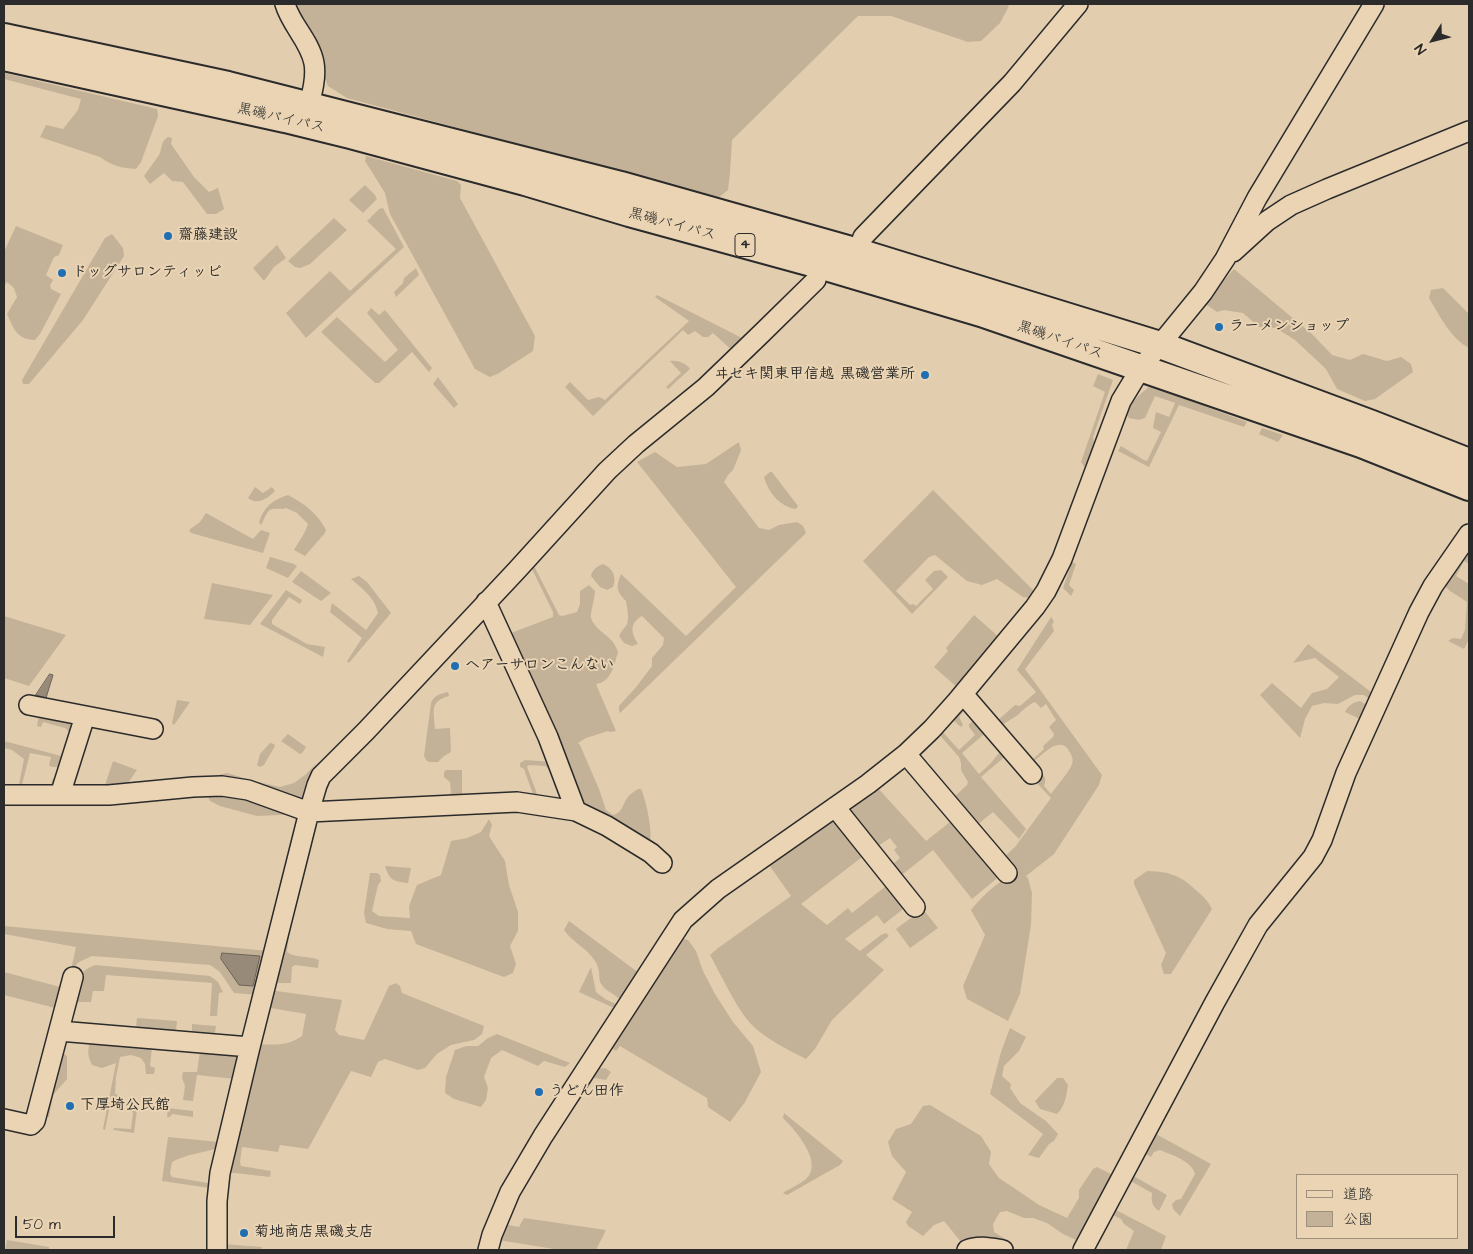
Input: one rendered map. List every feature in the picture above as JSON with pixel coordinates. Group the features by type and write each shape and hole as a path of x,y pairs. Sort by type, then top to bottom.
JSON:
{"highway":[{"name":"黒磯バイパス","path":"4,37 228,85 307,115 525,182 819,265 981,314 1361,444 1469,487"},
{"name":"黒磯バイパス","path":"4,57 307,115 621,185 858,252 1160,345 1469,462"}],"street":[{"path":"285,4 311,52 314,63 315,76 307,115"},
{"path":"858,252 863,237 1012,83 1078,4"},
{"path":"488,1250 492,1235 510,1192 543,1136 683,920 718,889 835,807 906,754 932,729 963,694 1035,607 1046,591 1062,560 1121,401 1140,368 1203,292 1225,259 1257,198 1374,4"},
{"path":"1225,259 1267,221 1291,205 1469,131"},
{"path":"217,1250 217,1201 220,1173 309,812 321,776 366,731 607,471 636,444 706,387 816,280 819,265"},
{"path":"1083,1250 1258,925 1313,857 1322,840 1346,773 1419,612 1432,586 1469,534"},
{"path":"486,602 548,738 576,811"},
{"path":"963,694 1032,774"},
{"path":"29,705 153,729"},
{"path":"60,795 85,716"},
{"path":"906,754 1007,873"},
{"path":"4,795 109,795 222,786 248,790 309,812 517,802 576,811 607,826 651,853 662,863"},
{"path":"835,807 915,907"},
{"path":"4,1119 31,1124 35,1121 73,977"},
{"path":"59,1031 250,1047"},
{"path":"967,1250 984,1247 1003,1250"}],"green space":[{"path":"294,4 1004,4 1009,6 1000,23 981,41 968,42 891,16 858,16 732,140 728,190 718,198 347,98 328,86"},
{"path":"4,73 157,109 158,116 141,162 136,169 122,167 109,163 100,157 40,137 46,125 63,129 78,110 81,99 4,79"},
{"path":"168,137 172,138 171,144 194,177 209,192 218,188 224,209 216,214 207,214 183,182 172,181 164,173 150,184 144,176 159,155 165,139"},
{"path":"366,156 457,181 461,185 460,198 535,336 533,351 490,377 475,369 390,214 385,193 365,161"},
{"path":"365,185 377,199 363,213 349,200"},
{"path":"383,208 404,247 306,338 286,313 330,271 350,291 396,249 367,221 379,209"},
{"path":"334,218 347,230 310,264 300,268 295,267 288,261"},
{"path":"16,226 63,245 59,255 54,257 46,275 53,280 50,285 51,289 61,294 35,340 24,338 16,332 7,314 17,297 14,288 7,282 4,286 4,252"},
{"path":"112,234 123,248 124,256 83,320 29,384 23,384 22,380 105,238"},
{"path":"277,245 286,258 274,267 264,281 253,268"},
{"path":"416,268 419,275 396,297 394,292 403,283 404,278"},
{"path":"1234,269 1313,335 1332,355 1350,360 1363,354 1387,361 1401,357 1411,364 1413,372 1375,399 1365,401 1337,389 1326,369 1295,340 1276,328 1259,327 1243,313 1224,310 1217,312 1204,303"},
{"path":"1443,288 1469,314 1469,348 1451,333 1429,298 1431,290"},
{"path":"657,295 748,341 736,354 713,333 708,337 703,337 695,331 688,335 683,330 593,416 565,387 570,382 588,400 599,397 605,400 689,321 655,297"},
{"path":"371,308 379,315 385,310 432,368 429,372 412,352 379,383 375,383 321,332 337,317 385,362 398,350 367,313"},
{"path":"670,361 681,362 690,369 668,389 666,387 681,373"},
{"path":"1098,374 1113,380 1093,437 1095,447 1087,471 1081,462 1105,392 1093,386"},
{"path":"438,377 458,404 454,408 433,384"},
{"path":"1149,387 1247,422 1244,427 1179,405 1149,467 1118,451 1121,446 1147,461 1161,432 1153,428 1156,412 1169,417 1175,403 1155,396 1145,418 1139,420 1129,418 1127,415 1128,410 1138,396"},
{"path":"1262,428 1283,435 1278,442 1259,434"},
{"path":"739,442 741,450 733,470 724,482 759,528 769,530 779,525 797,522 803,526 806,533 620,713 619,706 652,666 652,658 663,645 664,638 642,616 635,622 632,628 638,644 632,646 624,643 619,636 626,626 628,617 626,601 618,589 621,574 686,636 736,587 637,462 655,452 677,467 706,464"},
{"path":"772,472 798,506 796,509 780,502 768,488 764,477"},
{"path":"255,487 263,493 272,487 275,491 266,498 255,501 248,498"},
{"path":"933,490 1036,593 1032,598 1023,597 997,579 982,585 967,581 935,555 929,557 896,591 910,605 916,606 933,589 925,580 934,571 941,570 948,577 912,614 863,561"},
{"path":"288,495 310,509 319,518 326,530 305,556 294,550 308,524 297,513 286,508 271,509 261,525 259,522 263,512 269,505 277,499"},
{"path":"206,513 253,539 261,530 270,533 263,553 191,533 189,530 200,522"},
{"path":"1469,542 1469,564 1464,561 1456,576 1469,584 1469,639 1464,649 1448,641 1453,638 1461,639 1465,630 1467,602 1444,585"},
{"path":"270,557 297,566 288,578 266,568"},
{"path":"531,560 559,615 577,612 580,604 580,591 589,585 595,591 591,618 597,628 613,642 618,652 608,677 601,683 596,684 616,731 608,731 586,738 578,743 599,789 606,810 613,815 617,814 629,796 638,789 641,789 650,826 649,846 580,810 506,635 553,617 553,612 529,563"},
{"path":"1072,562 1076,564 1069,585 1074,590 1071,596 1063,588"},
{"path":"603,564 612,570 614,576 613,587 607,590 600,587 591,576 595,568"},
{"path":"301,571 331,593 321,601 292,582"},
{"path":"359,576 367,582 391,613 349,663 347,661 362,638 330,612 332,603 366,630 378,613 371,598 351,579"},
{"path":"212,583 273,595 250,625 204,619"},
{"path":"286,590 302,600 300,604 289,597 272,620 272,624 307,644 325,647 323,657 260,624"},
{"path":"974,615 1000,638 958,688 934,667 948,651 946,648"},
{"path":"4,616 66,635 29,686 4,678"},
{"path":"1051,617 1054,621 1052,625 1054,631 1025,669 1102,775 1099,785 1054,854 1026,876 1032,893 1031,925 1020,994 1008,1021 967,999 963,986 985,935 971,910 998,884 1005,879 1019,875 1003,858 1015,847 1051,798 1034,780 1041,773 1045,779 1044,786 1051,794 1069,771 1073,762 1068,749 1059,745 1050,748 1032,763 1031,761 1044,749 1043,746 1054,734 1049,727 1056,720 1046,704 1041,708 1035,702 1032,703 1001,726 997,721 1015,705 1020,706 1036,692 1017,670"},
{"path":"1308,644 1375,695 1371,700 1364,695 1355,695 1338,704 1324,703 1312,706 1305,719 1300,738 1260,695 1272,683 1301,708 1312,693 1327,689 1339,677 1315,658 1293,663"},
{"path":"448,692 449,696 438,701 436,704 434,717 435,729 450,728 451,752 438,762 429,762 424,756 431,703 440,694"},
{"path":"177,700 190,702 174,725 172,723"},
{"path":"1360,701 1370,707 1364,721 1345,712 1351,705"},
{"path":"960,707 967,707 959,717 963,725 961,727 953,720 942,731 959,750 975,735 969,724 977,718 988,731 962,753 979,774 999,753 993,742 1008,754 981,777 1026,829 1019,839 993,812 977,825 953,798 968,782 961,770 959,757 937,732"},
{"path":"39,714 70,721 74,727 68,741 69,732 65,728 43,722 41,727 37,726"},
{"path":"288,734 306,747 303,752 300,754 281,741"},
{"path":"4,741 65,757 60,767 52,767 49,765 51,757 30,753 22,785 47,786 51,784 53,778 58,779 56,786 18,789 24,759 12,750 4,748"},
{"path":"270,743 275,746 264,765 260,767 257,765 260,754"},
{"path":"335,751 300,814 257,816 220,806 210,801 206,792 207,783 219,775 227,773 280,787 294,783"},
{"path":"525,760 551,762 554,765 552,769 545,766 529,765 527,767 539,799 559,804 568,798 569,804 566,807 538,801 534,797 524,769 520,767 520,763"},
{"path":"113,761 137,770 126,786 103,791"},
{"path":"446,770 462,770 462,800 445,797 451,793 450,782 444,777"},
{"path":"876,786 926,841 955,818 1001,875 972,899 933,850 898,878 844,809","holes":["890,838 897,847 894,850 900,858 892,865 878,846"]},
{"path":"834,815 866,854 801,904 827,925 848,908 852,913 886,886 892,887 904,902 902,910 884,924 877,915 845,939 860,951 886,933 889,936 866,955 884,970 832,1020 815,1049 806,1059 769,1039 750,1023 734,1000 710,955 791,896 767,862"},
{"path":"489,819 492,825 489,836 505,861 509,885 518,912 518,931 510,946 516,964 513,973 504,977 416,944 411,931 387,929 366,923 364,913 370,873 380,875 381,881 378,885 372,911 379,916 410,918 409,906 417,885 441,875 451,841 467,838 481,832"},
{"path":"385,866 411,868 408,883 393,879"},
{"path":"1147,871 1175,875 1202,895 1212,909 1171,974 1164,974 1161,965 1166,953 1134,884 1134,880"},
{"path":"923,909 938,928 910,948 896,929"},
{"path":"569,921 639,973 624,998 618,998 602,986 598,966 595,961 564,930"},
{"path":"285,925 290,926 287,952 295,956 319,960 318,968 295,965 292,967 291,983 279,983 274,980"},
{"path":"4,926 268,951 259,995 234,993 220,972 210,965 92,956 79,962 71,970 76,947 4,934"},
{"path":"682,938 688,940 696,951 703,971 715,994 733,1022 753,1046 761,1072 745,1102 730,1122 708,1107 707,1098 620,1046 616,1051 611,1047"},
{"path":"95,965 210,976 218,982 223,992 219,993 217,1016 210,1016 212,983 106,975 104,991 93,991 91,1002 72,1002 80,975"},
{"path":"591,967 596,992 618,1005 616,1009 579,992"},
{"path":"4,972 64,988 59,1009 4,995"},
{"path":"396,983 400,986 402,993 484,1026 482,1034 474,1040 451,1045 437,1054 425,1068 418,1070 385,1059 378,1062 371,1077 351,1071 308,1149 280,1145 278,1152 242,1147 241,1166 271,1171 270,1177 226,1172 258,1044 275,1045 286,1043 302,1036 306,1014 265,1007 269,990 342,1000 335,1030 339,1035 364,1040 389,986"},
{"path":"137,1018 177,1021 176,1031 136,1028"},
{"path":"192,1024 216,1026 215,1033 192,1031"},
{"path":"1010,1028 1026,1037 1019,1051 1004,1066 1002,1076 1011,1084 1010,1088 1020,1103 1046,1121 1058,1134 1039,1158 1028,1155 1043,1134 990,1094 1001,1052"},
{"path":"497,1034 570,1063 565,1067 544,1061 538,1066 502,1050 491,1058 484,1077 488,1088 486,1100 481,1107 454,1099 445,1093 446,1077 455,1050 466,1046 478,1046"},
{"path":"90,1042 152,1048 150,1066 155,1068 154,1074 146,1074 145,1064 141,1058 131,1055 120,1057 115,1094 121,1096 120,1100 111,1100 105,1130 103,1129 116,1063 102,1068 92,1065 88,1054"},
{"path":"61,1051 67,1056 67,1079 53,1095 49,1117 42,1118"},
{"path":"200,1051 236,1056 240,1060 235,1079 197,1075 193,1101 183,1100 185,1086 182,1078 183,1072 197,1072"},
{"path":"605,1068 611,1072 606,1080 594,1078 573,1110 571,1107 594,1069"},
{"path":"1057,1078 1063,1078 1068,1085 1066,1097 1057,1114 1040,1109 1035,1101"},
{"path":"132,1101 138,1102 134,1133 113,1130 114,1128 131,1129 133,1113 130,1109"},
{"path":"930,1105 981,1136 991,1152 989,1164 999,1178 1039,1205 1067,1218 1079,1198 1079,1190 1093,1169 1097,1167 1111,1174 1113,1178 1083,1238 1076,1240 1047,1223 1033,1218 1024,1218 1007,1211 1000,1212 993,1224 994,1232 1005,1239 1005,1244 979,1250 961,1242 944,1221 934,1225 923,1236 908,1226 906,1222 912,1212 892,1199 906,1172 892,1156 888,1142 896,1129 911,1124 923,1106"},
{"path":"168,1108 193,1111 193,1117 172,1114 170,1117 167,1117"},
{"path":"784,1113 843,1161 840,1165 787,1195 783,1193 807,1178 811,1171 812,1163 810,1155 800,1138 783,1118"},
{"path":"1154,1133 1211,1164 1180,1216 1173,1209 1172,1204 1176,1200 1181,1199 1195,1174 1190,1165 1170,1154 1160,1150 1154,1152 1151,1157 1144,1153"},
{"path":"168,1137 219,1142 218,1148 189,1155 172,1162 170,1174 172,1177 208,1183 210,1188 162,1181"},
{"path":"1130,1174 1167,1195 1159,1211 1152,1204 1152,1193 1127,1179"},
{"path":"1112,1208 1166,1236 1161,1250 1126,1250 1134,1231 1124,1224 1121,1219 1109,1213"},
{"path":"524,1218 606,1230 596,1250 560,1250 498,1240 503,1224 519,1227"},
{"path":"7,1240 49,1247 49,1250 5,1250"},
{"path":"224,1244 262,1247 261,1250 225,1250"}],"shaded area":[{"path":"50,674 53,675 46,698 36,695"},
{"path":"222,953 260,956 253,986 239,985 221,959"}],"place":[{"name":"齋藤建設","path":"168,236"},
{"name":"ドッグサロンティッピ","path":"62,273"},
{"name":"ラーメンショップ","path":"1219,327"},
{"name":"ヰセキ関東甲信越 黒磯営業所","path":"925,375"},
{"name":"ヘアーサロンこんない","path":"455,666"},
{"name":"うどん田作","path":"539,1092"},
{"name":"下厚埼公民館","path":"70,1106"},
{"name":"菊地商店黒磯支店","path":"244,1233"}]}
